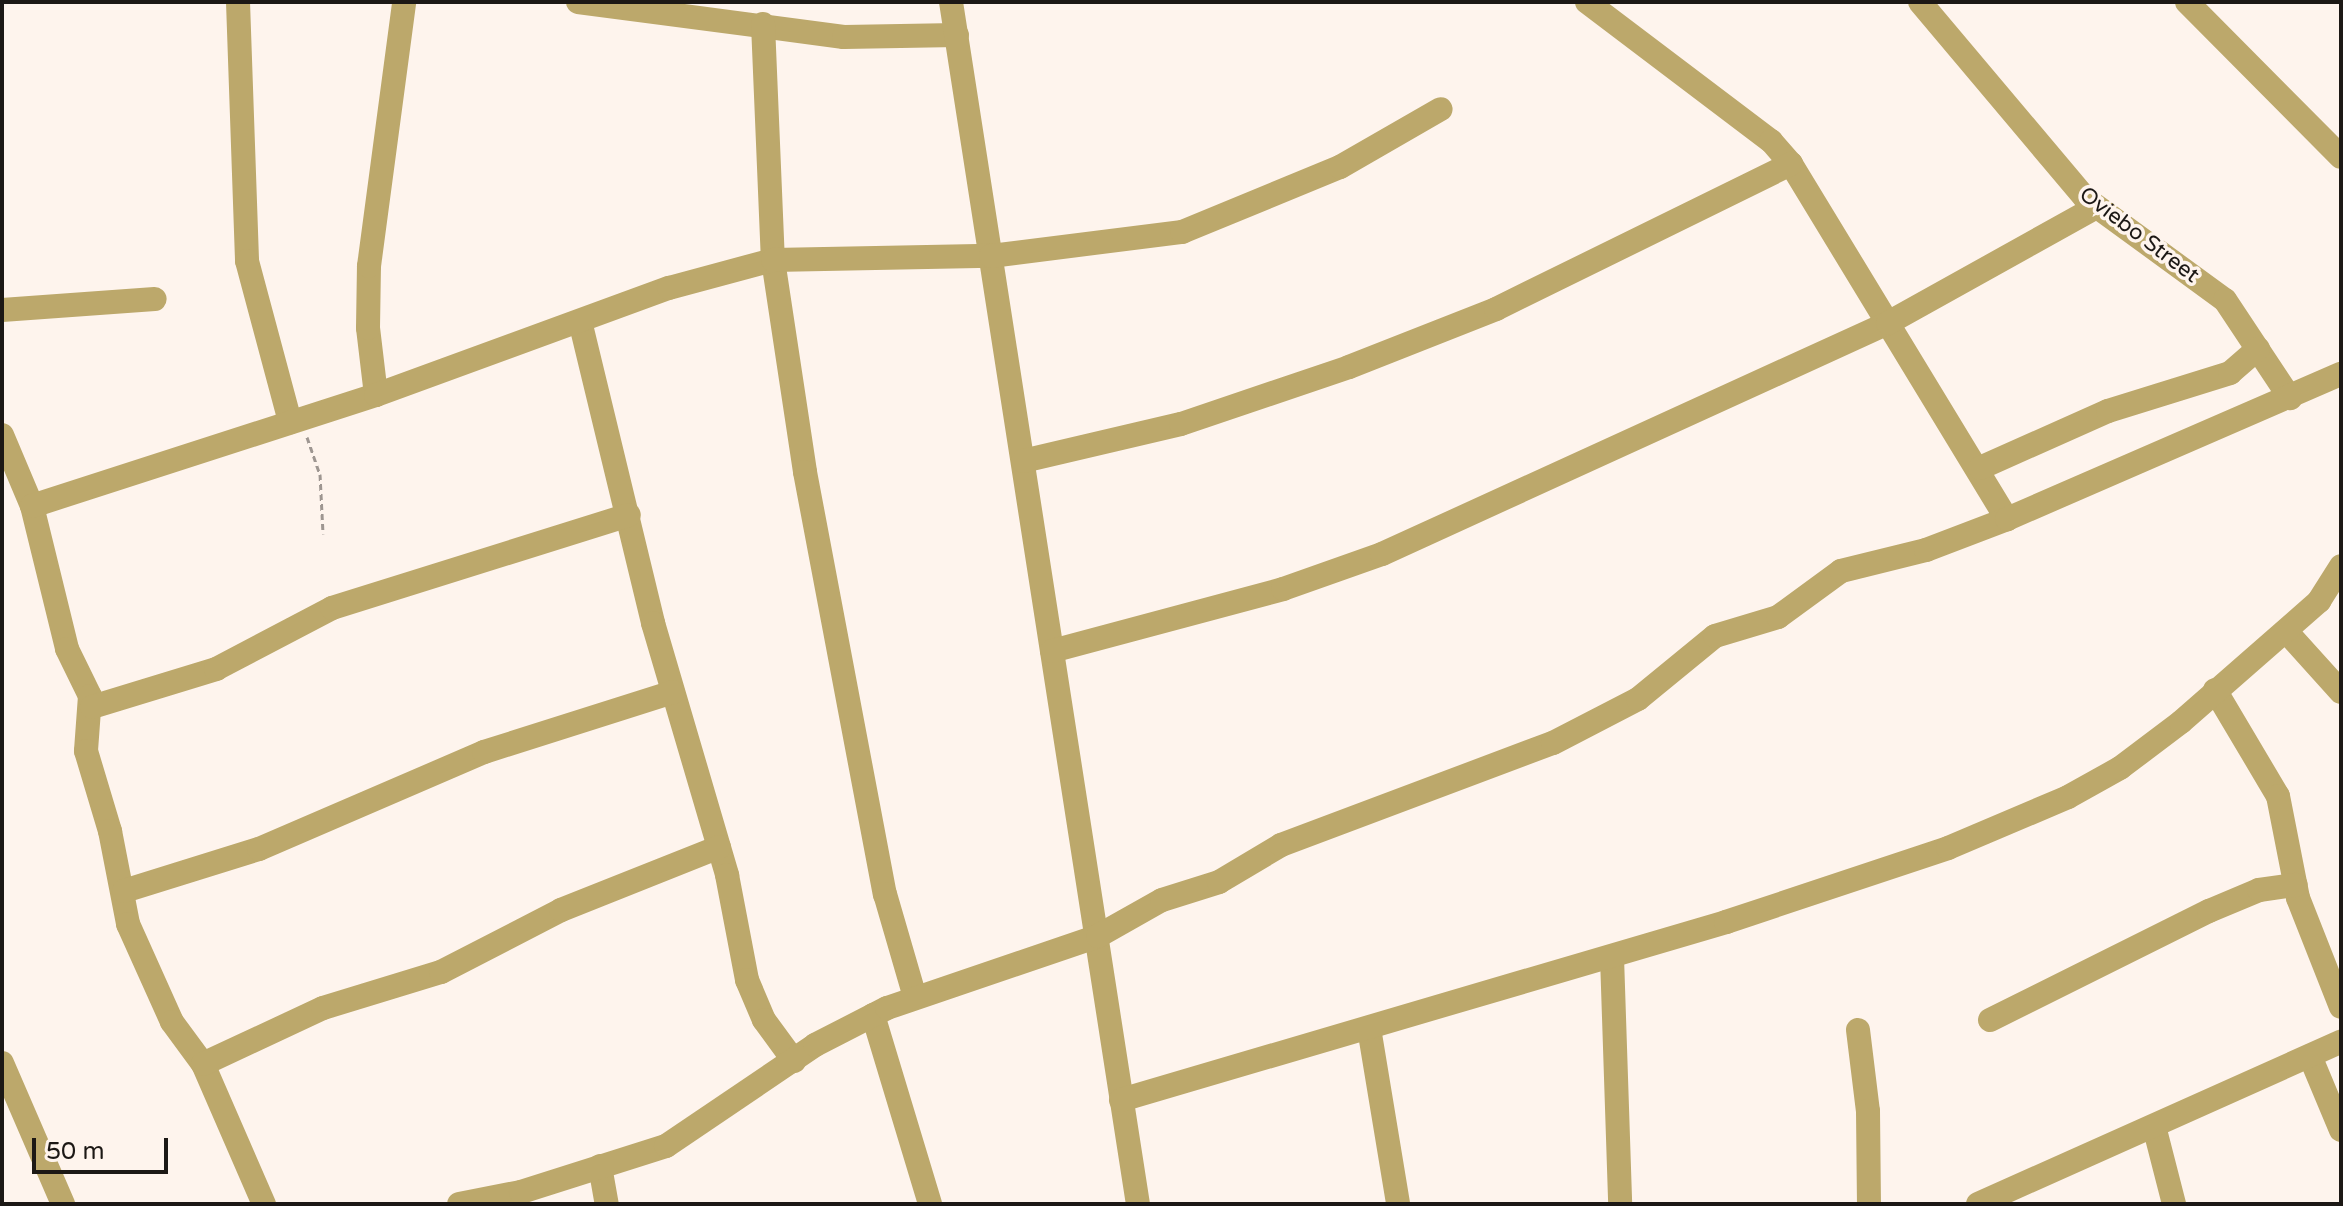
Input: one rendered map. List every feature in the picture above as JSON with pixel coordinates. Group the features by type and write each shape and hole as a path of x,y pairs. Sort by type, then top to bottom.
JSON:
{"street":[{"path":"238,2 247,261 296,420"},
{"path":"376,395 368,328 369,266 404,2"},
{"path":"578,2 889,40 957,35"},
{"path":"951,2 1138,1204"},
{"path":"1587,2 1771,141 1791,164 1980,468 2007,519"},
{"name":"Oviebo Street","path":"1920,2 2096,207 2225,300 2290,398"},
{"path":"2187,2 2341,157"},
{"path":"763,24 773,260 805,472 885,894 915,997"},
{"path":"32,506 581,325 669,288 773,260 991,256 1182,232 1224,219 1340,167 1441,109"},
{"path":"1023,461 1181,424 1349,367 1496,309 1791,164"},
{"path":"1052,651 1283,589 1382,554 1888,323 2096,207"},
{"path":"2,310 155,299"},
{"path":"581,325 673,692 719,847 753,1001 794,1061"},
{"path":"1980,468 2108,411 2230,373 2258,349"},
{"path":"459,1204 521,1192 666,1146 794,1061 873,1015 915,997 1098,936 1162,900 1219,882 1281,845 1553,743 1638,699 1715,636 1778,617 1841,571 1926,550 2007,519 2341,374"},
{"path":"2,435 32,506 67,649 87,682 92,707 86,751 124,891 128,924 150,981 203,1064 264,1204"},
{"path":"92,707 216,669 332,608 629,515"},
{"path":"1121,1100 1612,957 1948,848 2068,797 2120,768 2286,631 2319,601 2341,566"},
{"path":"2286,631 2341,692"},
{"path":"2215,690 2278,796 2296,885 2341,1007"},
{"path":"124,891 259,849 484,752 673,692"},
{"path":"203,1064 323,1008 441,972 561,910 719,847"},
{"path":"1990,1020 2209,911 2259,890 2296,885"},
{"path":"1612,957 1620,1204"},
{"path":"873,1015 930,1204"},
{"path":"1369,1028 1398,1204"},
{"path":"1858,1030 1868,1111 1869,1204"},
{"path":"1978,1204 2341,1042"},
{"path":"2310,1056 2341,1130"},
{"path":"2,1063 63,1204"},
{"path":"2154,1126 2174,1204"},
{"path":"600,1166 607,1204"}],"path":[{"path":"296,420 320,474 323,534"}]}
